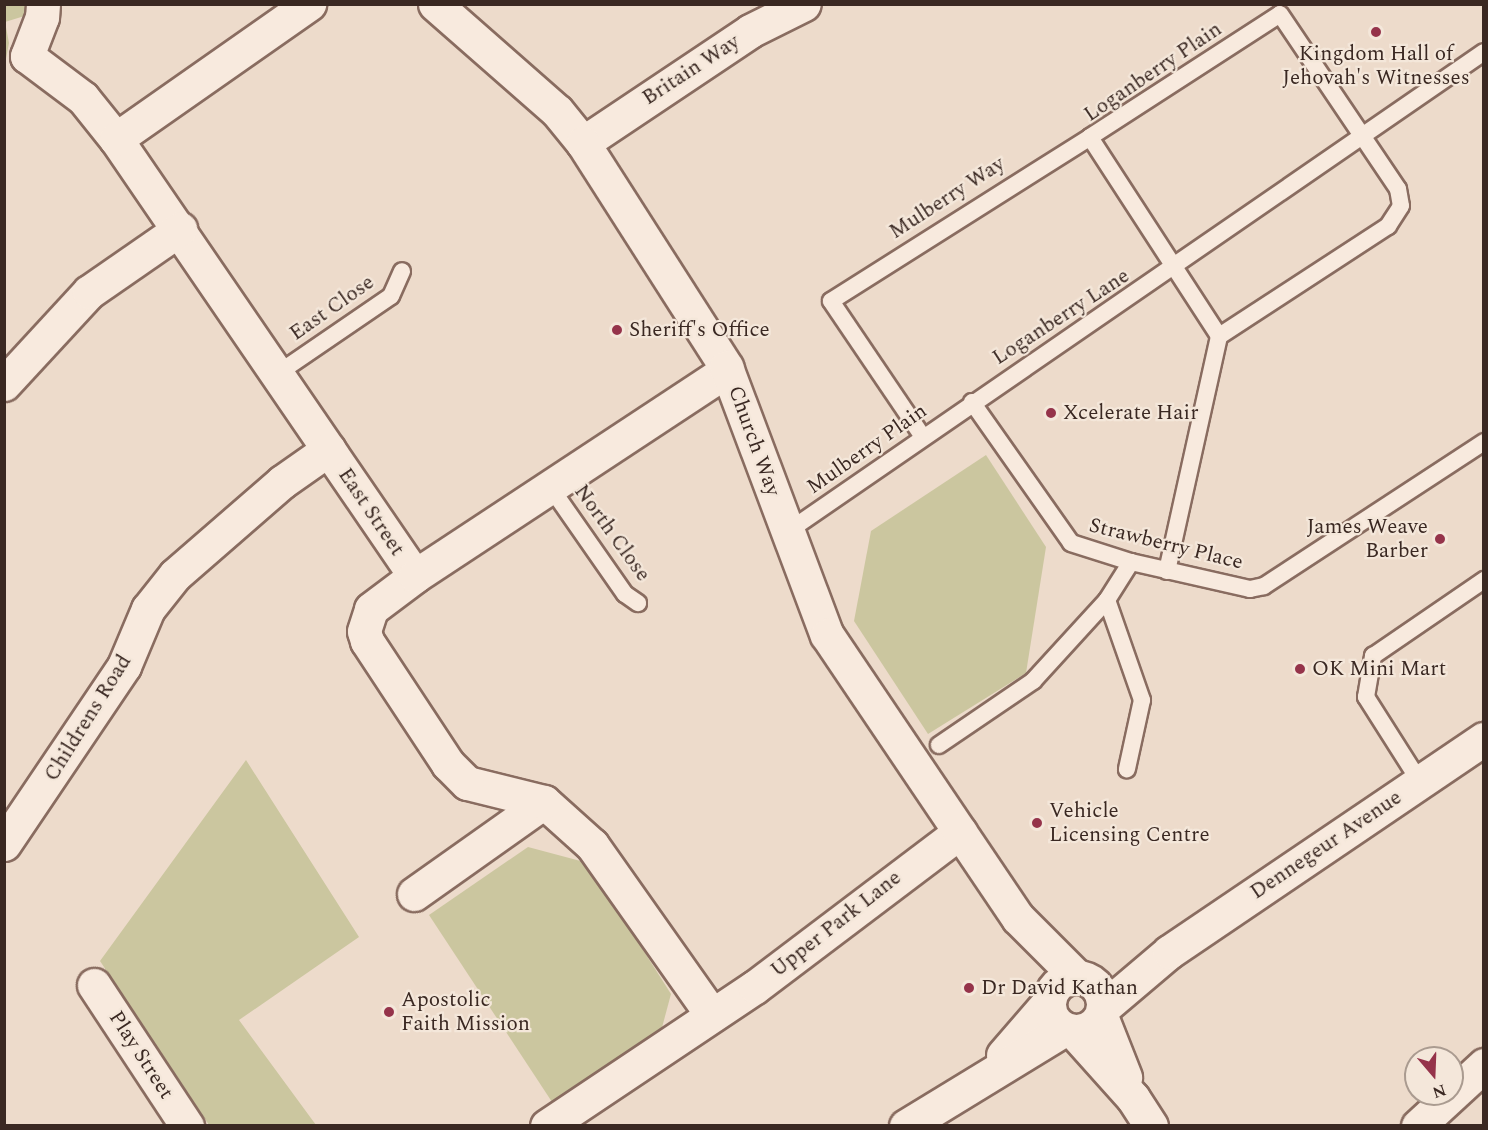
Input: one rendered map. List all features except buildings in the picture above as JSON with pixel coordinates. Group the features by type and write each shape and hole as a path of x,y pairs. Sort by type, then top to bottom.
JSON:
{"street":[{"name":"East Street","path":"43,4 42,17 27,56 83,98 116,139 180,229 415,576 727,370"},
{"path":"116,139 309,4"},
{"name":"Church Way","path":"435,4 550,104 583,143 727,370 827,634 1076,1004 1151,1125"},
{"name":"Britain Way","path":"583,143 750,32 804,4"},
{"path":"4,384 89,292 180,229"},
{"name":"Childrens Road","path":"4,844 124,666 148,609 175,575 282,482 329,450"},
{"path":"415,576 371,609 365,620 367,641 448,764 467,783 544,802 602,857 712,1015"},
{"name":"Dennegeur Avenue","path":"1076,1004 1169,952 1484,739"},
{"path":"414,894 544,802"},
{"name":"Upper Park Lane","path":"547,1125 755,987 960,832"},
{"name":"Play Street","path":"94,985 187,1125"},
{"path":"906,1125 988,1072 1076,1004"},
{"path":"1418,1125 1484,1065"}],"lane":[{"name":"Loganberry Plain","path":"1277,9 1398,189 1401,206 1388,226 1219,336 1090,137 1277,9"},
{"name":"Loganberry Lane","path":"972,402 1174,269 1484,52"},
{"name":"Mulberry Way","path":"923,437 831,301 1090,137"},
{"name":"East Close","path":"277,374 391,296 402,271"},
{"path":"1167,571 1219,336"},
{"name":"Mulberry Plain","path":"787,532 972,402"},
{"name":"Strawberry Place","path":"972,402 1071,543 1131,562 1250,589 1264,586 1484,442"},
{"name":"North Close","path":"551,488 625,594 638,603"},
{"path":"939,745 1033,681 1107,600 1131,562"},
{"path":"1420,782 1366,697 1373,656 1484,580"},
{"path":"1107,600 1142,700 1127,769"}],"shaded area":[{"path":"5,5 37,5 31,14 5,22"},
{"path":"5,22 9,43 5,64"},
{"path":"986,455 1046,547 1026,673 928,734 854,621 871,531"},
{"path":"246,760 359,937 239,1020 316,1125 209,1125 100,961"},
{"path":"528,847 588,863 671,994 660,1035 554,1105 429,915"}],"place":[{"name":"Kingdom Hall of Jehovah's Witnesses","path":"1376,32"},
{"name":"Sheriff's Office","path":"617,330"},
{"name":"Xcelerate Hair","path":"1051,413"},
{"name":"James Weave Barber","path":"1440,539"},
{"name":"OK Mini Mart","path":"1300,669"},
{"name":"Vehicle Licensing Centre","path":"1037,823"},
{"name":"Dr David Kathan","path":"969,988"},
{"name":"Apostolic Faith Mission","path":"389,1012"}]}
